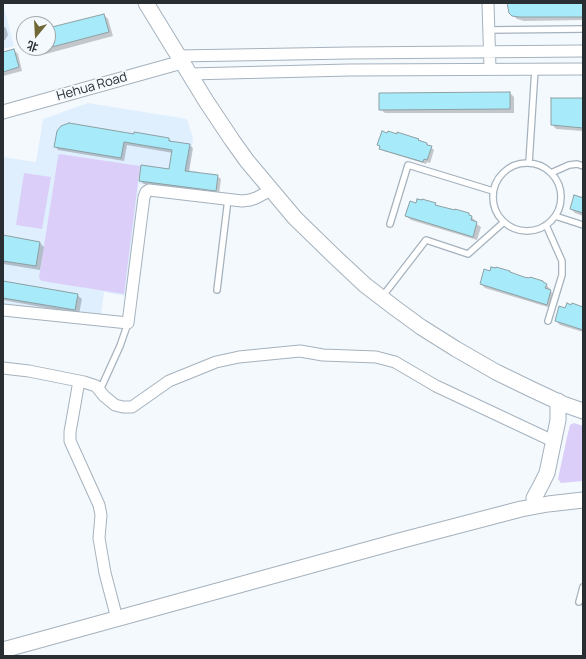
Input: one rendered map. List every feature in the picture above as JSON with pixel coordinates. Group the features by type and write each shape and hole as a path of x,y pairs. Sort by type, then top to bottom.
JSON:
{"main road":[{"path":"146,3 183,64 247,161 295,218 334,256 382,298 421,327 456,349 496,372 583,411"},
{"path":"534,498 546,473 558,420 558,401"},
{"path":"3,641 397,533 534,498 583,491"},
{"path":"3,650 399,541 521,510 548,504 583,500"}],"street":[{"path":"488,3 490,69"},
{"path":"183,64 318,53 583,51"},
{"path":"183,64 334,70 583,69"},
{"name":"Hehua Road","path":"3,112 183,64"},
{"path":"3,310 128,323 144,197 146,192 149,190 242,201 250,200 271,190"},
{"path":"3,368 29,371 96,386 104,396 115,404 123,407 132,407 169,381 216,362 239,357 300,351 323,355 376,356 395,362 436,386 553,441"},
{"path":"79,381 70,432 70,441 99,505 101,515 99,538 105,573 115,610"}],"lane":[{"path":"489,30 583,29"},
{"path":"529,163 535,69"},
{"path":"522,163 529,163 542,166 551,173 557,181 561,194 559,208 555,216 546,225 540,228 527,230 515,228 504,222 496,212 493,200 493,191 499,177 508,168 522,163"},
{"path":"551,173 569,165 577,164 583,166"},
{"path":"390,224 408,165 493,191"},
{"path":"217,290 228,199"},
{"path":"555,216 583,225"},
{"path":"382,298 426,240 468,254 504,222"},
{"path":"546,225 562,261 562,275 548,321"},
{"path":"100,390 120,346 128,323"},
{"path":"579,602 583,587"}],"shaded area":[{"path":"3,3 14,46 3,49"},
{"path":"88,103 187,119 193,138 189,170 197,171 195,190 139,184 126,296 104,292 101,315 3,304 3,157 36,162 43,119"},
{"path":"59,154 140,166 124,294 42,281 39,278"},
{"path":"24,173 51,177 42,229 16,225"},
{"path":"574,423 583,426 583,481 561,483 558,479 567,437 570,425"}],"building":[{"path":"507,3 583,3 583,17 512,16 509,13"},
{"path":"104,14 109,32 56,46 56,26"},
{"path":"14,49 19,67 3,72 3,52"},
{"path":"510,92 510,109 379,110 379,93"},
{"path":"551,98 583,98 583,128 551,125"},
{"path":"69,123 134,134 134,132 169,138 169,141 190,144 185,171 218,175 216,191 139,181 141,165 169,169 172,150 124,142 121,158 54,147 57,131 61,126"},
{"path":"382,131 397,134 397,132 419,139 418,140 427,143 427,145 432,146 427,160 424,159 423,162 379,149 380,146 377,145"},
{"path":"574,195 583,198 583,213 570,209"},
{"path":"417,199 422,199 436,203 435,205 469,213 469,215 472,216 471,220 477,222 473,237 405,216 410,201 416,203"},
{"path":"3,235 40,242 36,266 3,261"},
{"path":"491,267 496,267 524,277 530,277 543,281 547,284 545,288 551,290 547,305 480,284 484,269 490,271"},
{"path":"3,281 78,294 75,310 3,298"},
{"path":"567,303 571,305 572,303 583,307 583,330 555,321 559,306 565,308"}]}
